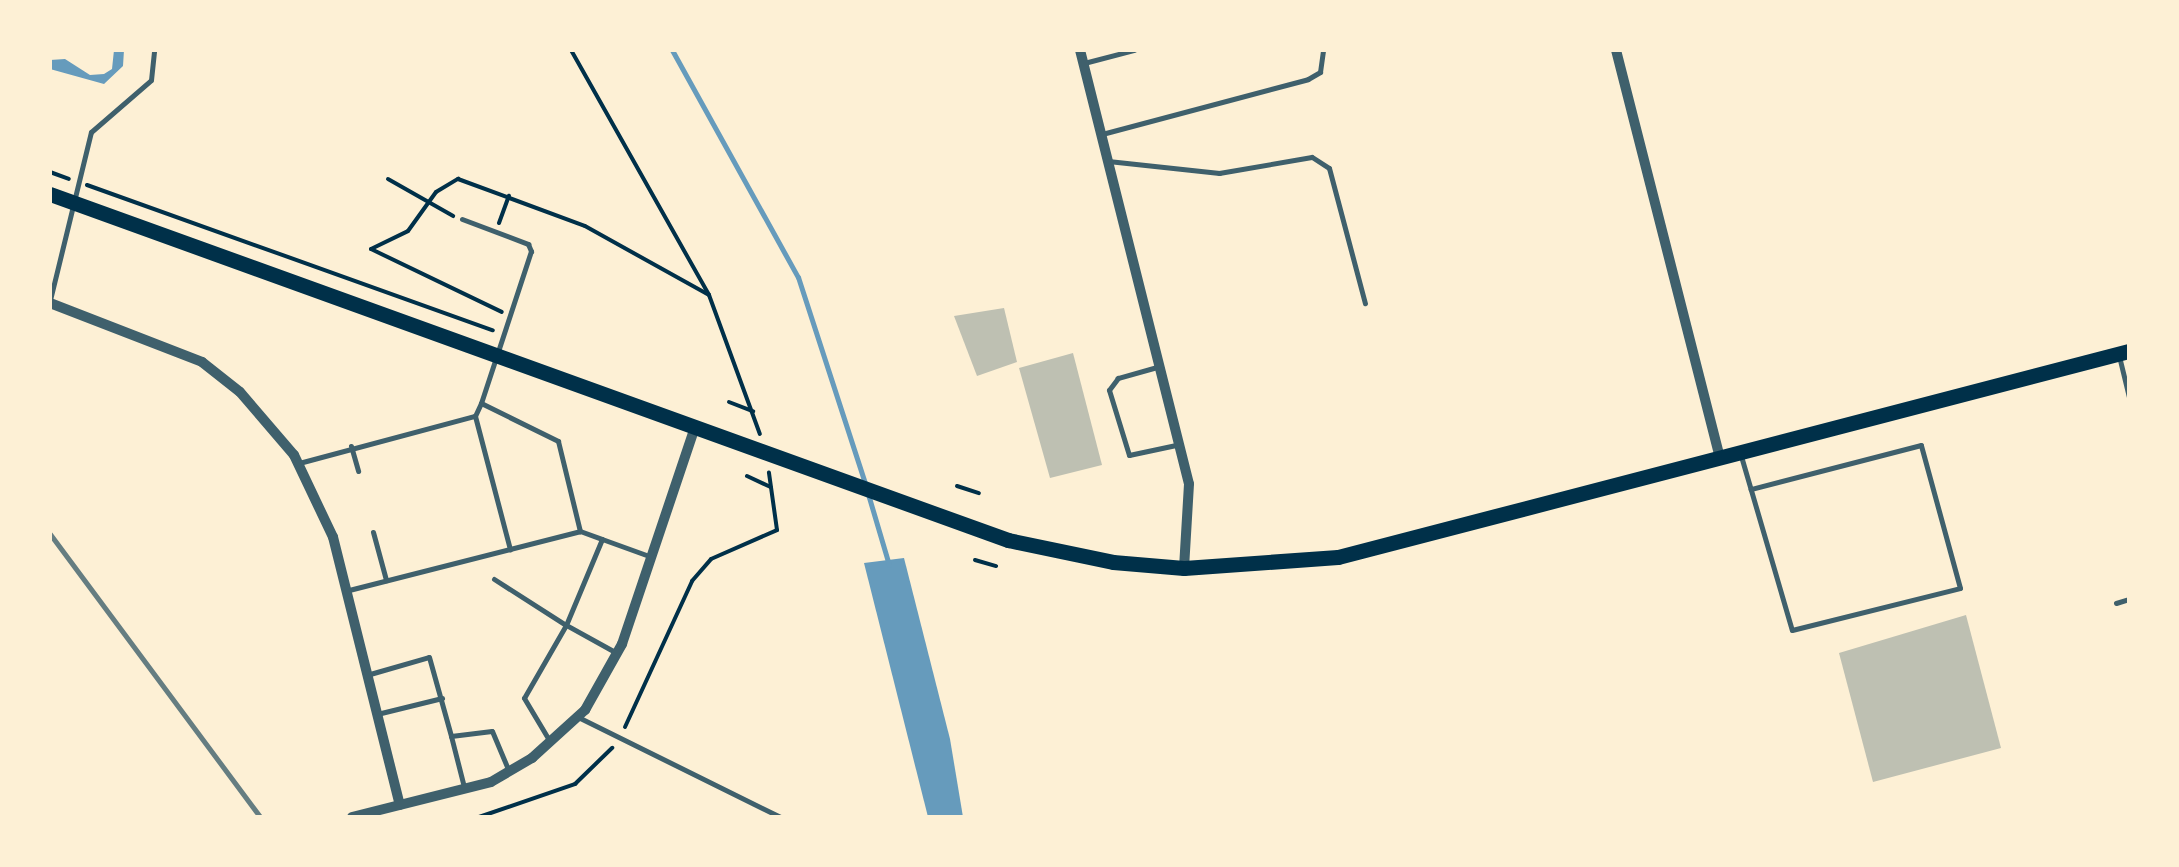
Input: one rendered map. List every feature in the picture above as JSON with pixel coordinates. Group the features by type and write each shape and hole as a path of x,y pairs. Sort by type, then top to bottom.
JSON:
{"main road":[{"path":"50,194 695,427 754,443 1008,540 1113,562 1184,568 1338,558 2124,352"}],"street":[{"path":"1080,50 1189,484 1184,568"},
{"path":"1616,50 1720,459"},
{"path":"50,302 202,362 264,417 298,464 328,524 400,805"},
{"path":"352,817 465,789 510,772 578,716 618,654 695,427"}],"lane":[{"path":"50,302 91,132 151,80 154,50"},
{"path":"1083,63 1134,50"},
{"path":"1102,134 1308,79 1320,72 1324,50"},
{"path":"1108,162 1219,173 1312,157 1328,168 1365,303"},
{"path":"462,220 531,251 507,335 475,416 510,549"},
{"path":"2124,352 2129,397"},
{"path":"1160,366 1111,383 1120,435 1128,455 1179,445"},
{"path":"481,403 558,442 580,532"},
{"path":"298,464 352,446 475,416"},
{"path":"352,446 358,472"},
{"path":"1740,454 1792,630 1960,588 1921,446 1752,489"},
{"path":"373,532 386,580"},
{"path":"346,590 580,532 652,556"},
{"path":"550,742 524,698 566,626 602,539"},
{"path":"494,579 618,654"},
{"path":"2116,603 2129,599"},
{"path":"368,674 429,658 465,789"},
{"path":"377,714 442,698"},
{"path":"578,716 616,740 741,792 780,817"},
{"path":"451,736 492,730 510,772"}],"path":[{"path":"571,50 710,295 754,411 754,443"},
{"path":"50,172 507,335"},
{"path":"388,180 462,220"},
{"path":"512,317 371,249 408,230 428,205 458,180 585,226 710,295"},
{"path":"495,232 509,196"},
{"path":"729,402 754,411"},
{"path":"479,817 575,784 616,740 637,709 692,581 711,559 777,530 766,458"},
{"path":"748,476 772,487"},
{"path":"957,486 979,493"},
{"path":"975,560 996,566"}],"water":[{"path":"114,50 124,50 123,66 104,84 50,69 50,60 65,59 90,75 104,74 112,69"},
{"path":"904,558 950,739 963,817 928,817 864,563"}],"building":[{"path":"1004,308 1017,362 977,376 954,316"},
{"path":"1073,353 1102,465 1050,478 1019,368"},
{"path":"1966,615 2001,748 1873,782 1839,653"}],"waterway":[{"path":"672,50 798,277 865,483"},
{"path":"868,494 889,565"}],"railway":[{"path":"50,534 260,817"}]}
